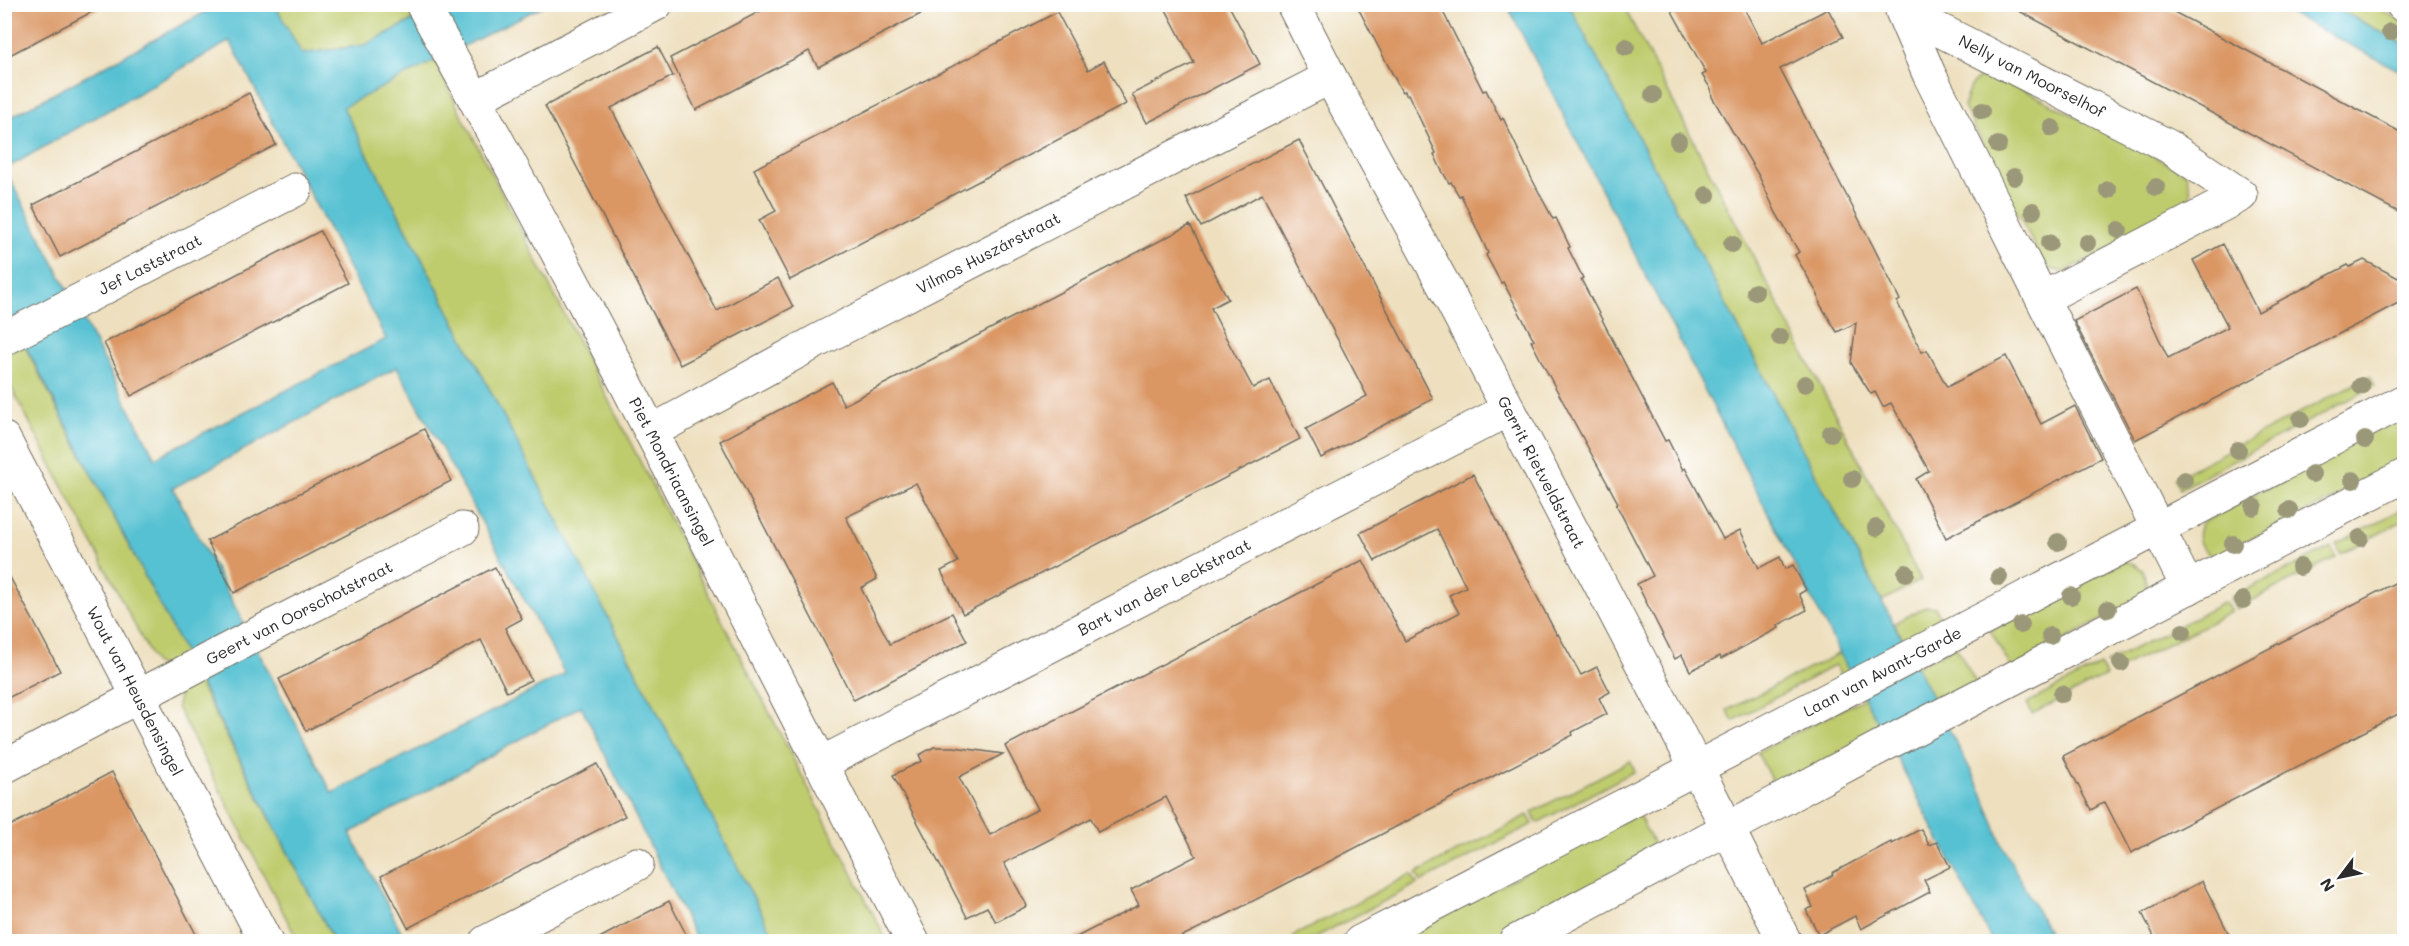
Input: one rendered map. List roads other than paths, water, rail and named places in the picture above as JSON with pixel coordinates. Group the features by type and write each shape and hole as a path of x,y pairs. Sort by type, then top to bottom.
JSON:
{"street":[{"name":"Piet Mondriaansingel","path":"422,4 475,99 651,432 913,942"},
{"path":"475,99 656,4"},
{"name":"Gerrit Rietveldstraat","path":"1293,4 1330,77 1443,284 1785,942"},
{"name":"Nelly van Moorselhof","path":"2043,298 2241,195 2168,146 1902,11 1929,74 2188,588"},
{"name":"Vilmos Huszárstraat","path":"651,432 817,341 1330,77"},
{"name":"Jef Laststraat","path":"4,339 295,190"},
{"name":"Laan van Avant-Garde","path":"1360,942 2404,401"},
{"name":"Bart van der Leckstraat","path":"820,764 1508,410"},
{"name":"Wout van Heusdensingel","path":"4,439 266,942"},
{"path":"1515,942 1882,746 2404,476"},
{"name":"Geert van Oorschotstraat","path":"4,767 462,529"},
{"path":"486,942 637,864"}],"water":[{"path":"209,5 275,5 302,54 365,45 443,5 545,5 343,107 776,941 697,941 581,706 350,833 406,941 334,941 5,306 5,169 5,120 211,9","holes":["230,41 386,339 155,458 5,169","397,367 565,674 332,793 173,488"]},
{"path":"1507,5 1569,5 1982,792 2002,845 2053,941 1992,941 1885,735 1851,675"},
{"path":"2274,5 2330,5 2404,44 2404,73"}]}
